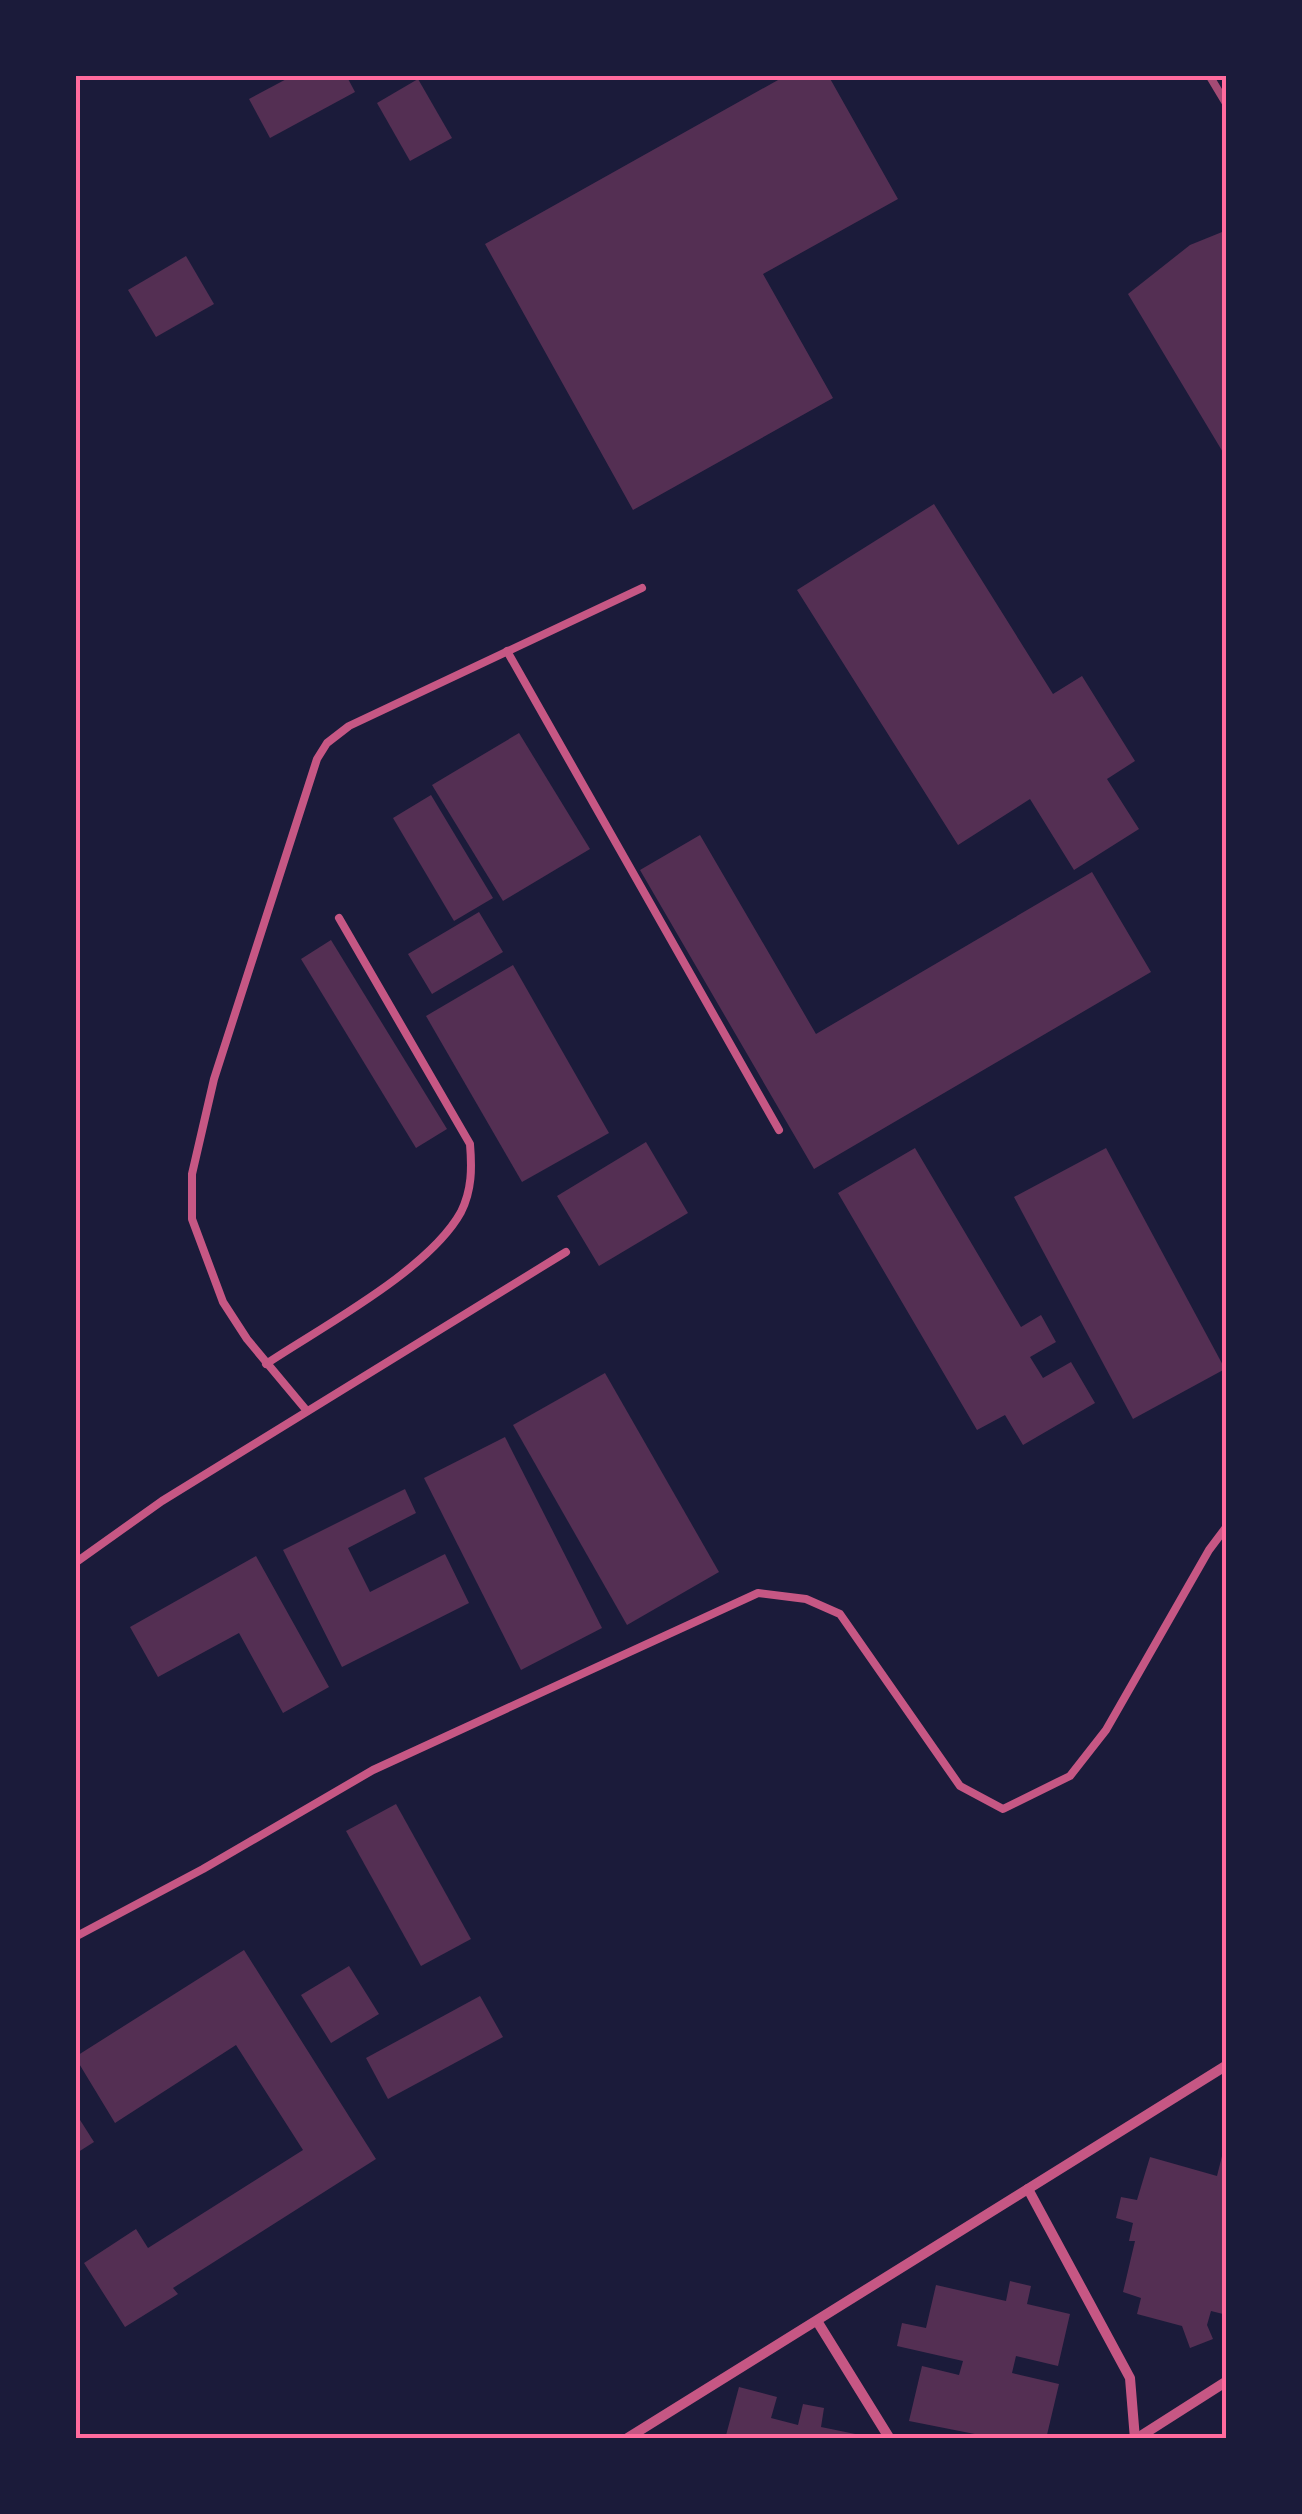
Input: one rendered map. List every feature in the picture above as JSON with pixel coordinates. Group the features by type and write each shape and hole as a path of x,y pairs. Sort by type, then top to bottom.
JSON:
{"street":[{"path":"626,2439 1227,2065"},
{"path":"1028,2189 1130,2378 1135,2439 1227,2380"},
{"path":"817,2321 890,2439"}],"lane":[{"path":"307,1411 266,1364 223,1302 192,1220 192,1174 214,1079 317,759 327,744 349,726 642,588"},
{"path":"506,651 778,1130"},
{"path":"266,1364 417,1264 445,1236 462,1209 472,1177 470,1144 339,918"},
{"path":"75,1563 162,1500 566,1252"},
{"path":"75,1937 203,1869 373,1770 758,1593 806,1599 840,1614 960,1786 1003,1809 1070,1776 1094,1746 1227,1526"}],"building":[{"path":"294,75 346,75 355,92 270,138 249,99"},
{"path":"787,75 828,75 898,199 763,274 833,398 633,510 485,244"},
{"path":"418,79 452,138 410,161 377,103"},
{"path":"1227,230 1227,459 1128,294 1190,245"},
{"path":"186,256 214,304 156,337 128,290"},
{"path":"934,504 1053,694 1082,676 1135,761 1107,779 1139,829 1074,870 1030,799 958,845 797,590"},
{"path":"519,733 590,849 503,901 432,785"},
{"path":"431,795 493,898 454,921 393,818"},
{"path":"700,835 816,1034 1092,872 1151,972 814,1169 640,870"},
{"path":"479,912 503,952 432,994 408,954"},
{"path":"331,940 447,1129 416,1148 301,959"},
{"path":"513,965 609,1133 522,1182 426,1016"},
{"path":"646,1142 688,1213 599,1266 557,1196"},
{"path":"915,1148 1021,1327 1041,1315 1056,1342 1030,1357 1043,1378 1071,1362 1095,1403 1023,1445 1005,1415 977,1430 838,1193"},
{"path":"1106,1148 1225,1369 1133,1419 1014,1197"},
{"path":"605,1373 719,1572 627,1625 513,1425"},
{"path":"505,1437 602,1628 521,1670 424,1478"},
{"path":"405,1489 416,1513 348,1548 370,1592 445,1554 469,1603 342,1667 283,1550"},
{"path":"256,1556 329,1687 283,1713 239,1633 158,1677 130,1627"},
{"path":"396,1804 471,1939 421,1966 346,1831"},
{"path":"244,1950 376,2159 173,2288 178,2294 125,2327 84,2263 136,2229 148,2248 303,2150 236,2045 115,2123 75,2057"},
{"path":"349,1966 379,2014 331,2043 301,1995"},
{"path":"480,1996 503,2037 388,2099 366,2058"},
{"path":"75,2112 94,2142 75,2154"},
{"path":"1223,2152 1227,2153 1227,2315 1211,2311 1207,2325 1213,2339 1190,2348 1182,2326 1137,2314 1141,2298 1123,2292 1135,2241 1129,2241 1133,2223 1116,2218 1121,2197 1137,2200 1150,2157 1217,2176"},
{"path":"1010,2281 1031,2286 1027,2304 1070,2314 1058,2366 1016,2356 1012,2373 1059,2384 1046,2439 1000,2439 909,2421 922,2366 959,2375 963,2361 897,2346 902,2323 926,2328 936,2285 1006,2301"},
{"path":"739,2387 777,2397 771,2418 798,2425 803,2404 824,2408 821,2427 865,2436 864,2439 725,2439"}],"railway":[{"path":"1209,75 1227,105"}]}
